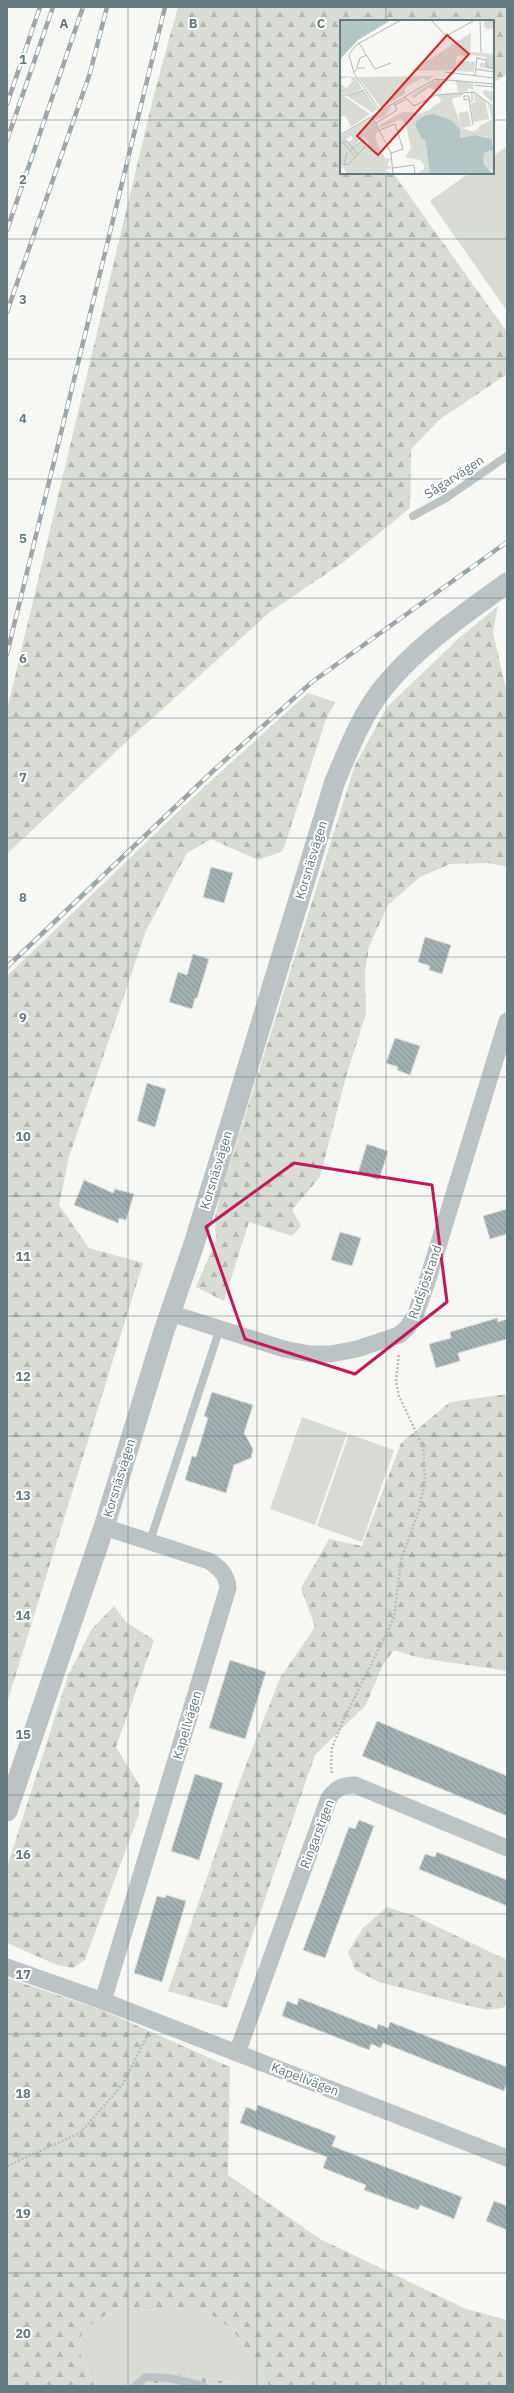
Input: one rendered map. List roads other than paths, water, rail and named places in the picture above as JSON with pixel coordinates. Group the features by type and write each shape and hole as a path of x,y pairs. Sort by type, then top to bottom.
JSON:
{"street":[{"name":"Korsnäsvägen","path":"8,1805 104,1527 170,1313 196,1236 334,781 356,732 380,693 410,658 435,636 507,583"},
{"name":"Rudsjöstrand","path":"170,1313 219,1330 310,1354 331,1354 357,1349 399,1335 412,1323 418,1308 507,1020"},
{"name":"Kapellvägen","path":"103,2001 228,1588 227,1580 223,1572 209,1561 104,1527"},
{"name":"Ringarstigen","path":"238,2053 329,1798 337,1789 344,1785 359,1787 507,1848"},
{"name":"Kapellvägen","path":"7,1967 103,2001 507,2158"}],"lane":[{"name":"Sågarvägen","path":"413,516 446,498 507,456"},
{"path":"150,1541 219,1330"},
{"path":"135,2386 146,2377 169,2378 203,2386"}],"railway":[{"path":"7,104 40,7"},
{"path":"7,140 53,7"},
{"path":"7,230 83,7"},
{"path":"7,312 90,73 107,7"},
{"path":"7,654 165,7"},
{"path":"7,967 214,770 312,682 507,542"}]}
